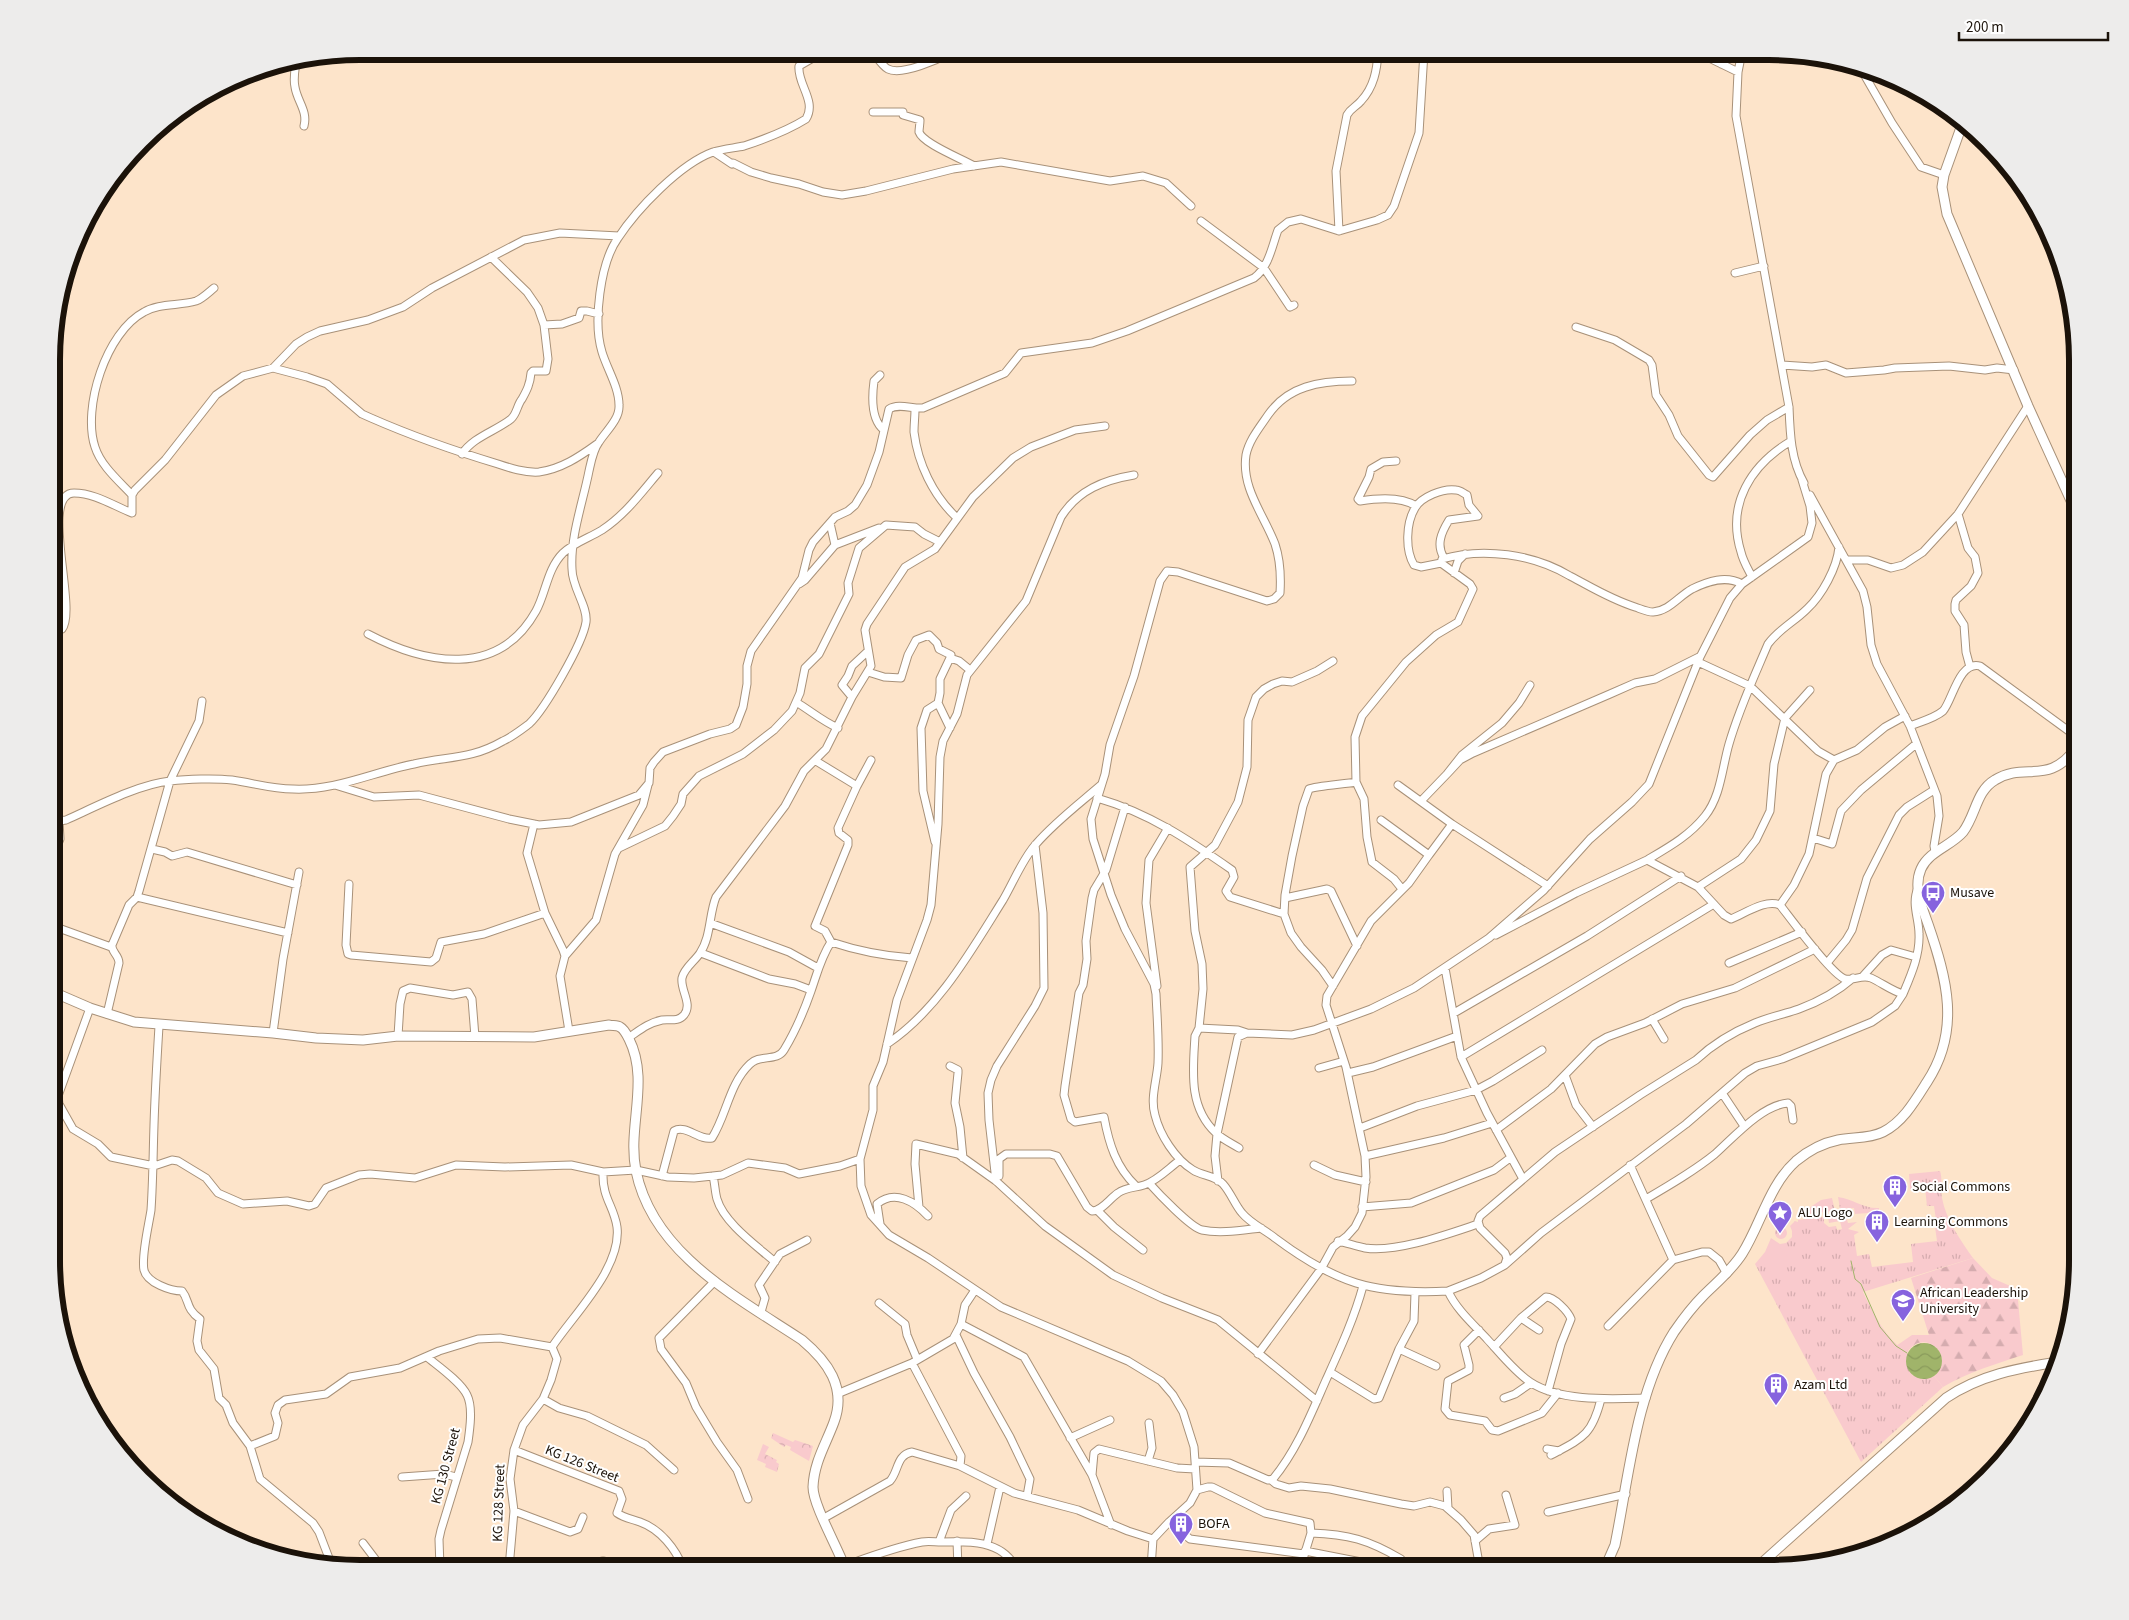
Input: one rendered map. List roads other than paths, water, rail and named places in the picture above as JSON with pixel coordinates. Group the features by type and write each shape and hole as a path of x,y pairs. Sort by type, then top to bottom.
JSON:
{"main road":[{"path":"1961,129 1942,187 1947,214 2028,406 2069,496"},
{"path":"1608,1560 1615,1545 1649,1384 1660,1357 1675,1331 1689,1311 1726,1274 1742,1254 1783,1175 1796,1161 1809,1151 1838,1140 1876,1135 1892,1127 1903,1117 1939,1064 1947,1034 1947,1002 1938,953 1918,888 1920,869 1936,852 1961,834 1970,820 1982,792 1995,779 2010,773 2034,773 2055,767 2069,758"},
{"path":"60,995 106,1014 134,1022 159,1026 274,1033 316,1038 363,1040 398,1036 534,1037 569,1030 609,1025 619,1026 628,1038 635,1055 638,1081 634,1140 636,1170 643,1195 664,1232 682,1253 715,1281 818,1352 833,1375 838,1407 835,1421 818,1458 813,1487 814,1496 841,1560"},
{"path":"1766,1560 1946,1398 1966,1386 1990,1376 2050,1364"}],"street":[{"path":"273,368 327,384 362,414 462,454 518,470 536,472 563,465 576,459 597,444 609,429 620,407 616,390 601,350 599,314 605,266 619,236 635,216 676,175 691,163 714,152 765,139 806,119 810,113 810,106 799,73 799,66 809,60"},
{"path":"879,60 884,66 898,71 919,66 933,60"},
{"path":"1339,231 1336,171 1347,115 1352,107 1360,103 1368,92 1377,69 1378,60"},
{"path":"564,956 596,920 611,866 646,797 650,768 657,757 663,752 710,734 730,729 736,725 743,707 747,684 747,666 752,651 802,578 809,550 835,516 848,511 855,505 868,485 875,467 889,409 900,406 915,409 923,408 1005,373 1021,354 1092,343 1127,331 1254,278 1264,268 1278,230 1282,225 1301,219 1339,231 1388,215 1394,206 1419,133 1424,60"},
{"path":"1713,60 1738,72"},
{"path":"1721,64 1722,60"},
{"path":"1489,938 1548,886 1590,839 1646,788 1699,659 1730,598 1742,584 1808,537 1812,523 1810,506 1795,462 1791,441 1789,408 1782,365 1736,116 1740,60"},
{"path":"296,67 295,88 304,112 304,126"},
{"path":"1865,76 1892,123 1922,167 1944,176"},
{"path":"873,112 903,112 903,115 920,120 919,131 924,139 948,154 975,166"},
{"path":"714,152 732,164 751,172 822,192 842,195 866,191 954,169 1001,162 1110,181 1143,176 1166,183 1191,206"},
{"path":"1201,221 1264,268 1290,306 1294,305"},
{"path":"132,495 165,460 216,395 243,376 273,368 296,344 306,337 320,331 368,320 402,307 432,288 524,240 560,233 619,236"},
{"path":"462,454 466,448 513,418 526,394 531,373 533,371 546,371 548,359 543,317 538,308 527,292 491,257"},
{"path":"1736,273 1764,266"},
{"path":"60,518 66,495 73,493 95,497 132,513 132,495 102,460 95,448 91,430 96,385 114,340 126,326 144,312 160,306 198,300 214,288"},
{"path":"544,325 562,324 575,320 579,318 581,311 599,314"},
{"path":"1576,327 1615,340 1648,360 1652,366 1656,395 1670,415 1678,436 1709,476 1713,477 1750,435 1767,420 1789,408"},
{"path":"1782,365 1812,367 1826,365 1846,373 1895,368 1949,366 1985,370 1997,368 2014,370"},
{"path":"880,375 874,381 873,400 877,423 884,430"},
{"path":"1156,992 1151,978 1125,929 1103,874 1091,825 1109,758 1110,745 1134,676 1160,581 1167,571 1172,570 1267,601 1274,599 1280,593 1278,558 1275,545 1251,492 1246,474 1246,454 1253,437 1281,398 1326,381 1352,381"},
{"path":"1848,560 1868,560 1891,568 1903,565 1923,552 1958,514 2028,406"},
{"path":"915,409 914,431 921,461 937,495 956,517"},
{"path":"628,1038 648,1024 664,1020 674,1020 686,1013 688,1008 682,975 701,953 710,923 711,910 726,883 785,806 804,771 826,749 838,728 852,697 872,662 868,651 866,630 871,616 905,566 935,549 956,517 1012,458 1031,447 1075,430 1105,426"},
{"path":"1752,577 1741,554 1736,527 1742,493 1762,463 1773,452 1791,441"},
{"path":"60,821 66,820 146,786 170,781 230,780 255,786 296,790 311,789 335,785 416,763 462,758 476,754 504,741 530,722 545,703 578,646 586,623 586,611 573,580 571,567 574,544 597,444"},
{"path":"1396,461 1383,462 1371,470 1358,500 1408,500 1416,506"},
{"path":"368,634 390,646 438,658 461,660 498,649 513,640 524,628 536,610 555,564 562,554 574,544 603,530 617,519 658,473"},
{"path":"1134,475 1103,482 1089,489 1068,506 1061,517 1026,602 970,670 963,687 957,714 944,741 940,757 936,850 931,905 925,927 897,1000 883,1062 873,1086 873,1110 860,1159 861,1186 871,1215 889,1235 928,1258 1000,1307 1128,1360 1161,1381 1183,1412 1194,1446 1197,1490 1190,1503 1153,1539 1152,1560"},
{"path":"1802,480 1848,560 1863,591 1867,607 1871,645 1877,664 1910,726 1939,806 1934,846 1936,852"},
{"path":"1402,888 1372,862 1366,836 1364,799 1356,782 1355,737 1362,716 1406,662 1436,635 1458,622 1472,589 1442,561 1439,550 1440,540 1449,520 1478,516 1469,505 1467,495 1458,490 1445,490 1421,500 1411,517 1408,539 1410,558 1414,565 1421,567 1442,561 1466,554 1504,555 1548,564 1613,600 1651,612 1661,611 1692,590 1722,578 1742,584"},
{"path":"1958,514 1968,548 1975,557 1978,573 1971,586 1956,600 1955,604 1955,611 1964,626 1966,652 1970,667"},
{"path":"830,523 834,544"},
{"path":"796,586 805,580 834,544 886,525 915,527 940,542"},
{"path":"619,848 664,826 681,804 683,794 692,782 719,765 744,754 783,722 792,712 800,693 805,668 819,654 849,594 848,583 860,548 886,525"},
{"path":"60,543 64,570 66,616 65,626 60,629"},
{"path":"1199,1028 1292,1035 1333,1023 1414,988 1489,938 1576,893 1647,860 1687,836 1706,814 1717,792 1729,745 1750,686 1768,644 1776,634 1807,609 1819,594 1831,574 1838,556 1839,546"},
{"path":"1454,573 1458,561 1466,554"},
{"path":"868,672 884,677 901,678 908,654 916,640 929,635 937,643 939,649 951,655 940,678 938,704 950,728"},
{"path":"852,697 842,684 852,666 868,651"},
{"path":"950,658 959,661 970,670"},
{"path":"1699,659 1750,686 1818,751 1834,760"},
{"path":"1421,801 1460,760 1473,753 1635,683 1655,679 1699,659"},
{"path":"1239,1148 1217,1134 1200,1109 1193,1089 1195,1036 1199,1028 1203,990 1202,964 1195,931 1190,867 1215,845 1238,802 1247,767 1248,720 1256,697 1273,684 1282,681 1292,682 1318,671 1333,661"},
{"path":"1910,726 1941,713 1945,709 1950,694 1958,680 1970,667 1975,665 1980,666 2069,730"},
{"path":"1447,774 1462,755 1502,723 1519,703 1530,685"},
{"path":"1698,887 1741,859 1756,840 1770,811 1774,764 1785,718 1810,690"},
{"path":"111,947 129,905 136,897 152,850 170,781 198,722 202,701"},
{"path":"796,702 808,708 820,720 838,728"},
{"path":"936,850 924,801 921,733 927,710 938,704"},
{"path":"1780,905 1801,873 1809,854 1814,838 1826,774 1834,760 1857,750 1885,727 1905,716"},
{"path":"1814,838 1832,844 1842,811 1861,790 1916,744"},
{"path":"871,760 856,786 838,828 839,833 848,840 848,845 815,926 825,932 831,942 876,955 912,958"},
{"path":"816,761 856,786"},
{"path":"1332,986 1322,970 1301,948 1291,932 1284,914 1285,898 1303,806 1309,789 1356,782"},
{"path":"335,785 374,797 419,795 534,824 554,825 571,822 639,795 649,783"},
{"path":"887,1044 907,1031 923,1015 954,975 1035,845 1068,812 1101,785"},
{"path":"1398,785 1452,824 1548,886"},
{"path":"1827,963 1852,930 1870,870 1899,815 1907,807 1934,790"},
{"path":"1097,798 1125,807 1168,828 1207,852 1234,874 1226,891 1227,895 1284,914"},
{"path":"1125,807 1103,874 1094,890 1092,898 1086,941 1087,959 1070,1044 1064,1095 1071,1119 1076,1122 1104,1117 1109,1143 1115,1158 1136,1186"},
{"path":"1381,820 1429,855"},
{"path":"534,824 527,853 545,913 562,944 564,956 560,976 569,1030"},
{"path":"1258,1354 1321,1269 1333,1247 1355,1227 1362,1207 1366,1182 1365,1156 1348,1073 1326,1005 1327,996 1371,921 1402,888 1452,824"},
{"path":"1168,828 1149,860 1146,903 1157,981 1158,1062 1153,1100 1154,1114 1162,1133 1180,1160 1194,1171 1218,1180 1223,1184 1242,1214 1292,1251 1321,1269 1363,1286 1415,1293 1448,1292 1505,1265 1541,1233 1686,1124 1745,1073 1757,1066 1782,1059 1872,1022 1895,1006 1903,994 1916,957 1919,932 1914,905 1918,888"},
{"path":"998,1183 989,1120 988,1093 991,1080 997,1066 1036,1006 1044,988 1042,913 1035,845"},
{"path":"152,850 165,852 172,856 187,852 297,885"},
{"path":"1647,860 1681,876 1698,887 1724,915 1731,919 1767,903 1780,905 1827,963 1843,978 1870,977 1903,994"},
{"path":"274,1033 288,932 299,872"},
{"path":"1454,1013 1595,932 1681,876"},
{"path":"349,884 346,946 348,954 431,962 436,958 441,942 489,932 545,913"},
{"path":"1285,898 1327,889 1331,891 1357,946"},
{"path":"136,897 288,932"},
{"path":"1461,1057 1714,904"},
{"path":"710,923 789,952 818,968"},
{"path":"60,929 111,947 119,958 106,1014"},
{"path":"1729,963 1802,932"},
{"path":"662,1176 674,1131 679,1129 707,1139 712,1138 737,1079 758,1058 774,1057 783,1052 811,990 818,968 831,942"},
{"path":"1365,1156 1494,1126 1551,1089 1595,1044 1682,1004 1735,988 1815,949"},
{"path":"1863,976 1882,956 1891,950 1916,957"},
{"path":"701,953 769,979 795,984 811,990"},
{"path":"1445,968 1461,1057 1510,1158 1523,1179"},
{"path":"1478,1224 1480,1216 1497,1204 1523,1179 1556,1152 1696,1060 1711,1046 1732,1033 1756,1022 1800,1009 1843,987 1853,978"},
{"path":"398,1036 400,1004 403,991 410,988 453,994 468,992 472,999 475,1037"},
{"path":"60,1087 90,1008"},
{"path":"1652,1019 1664,1039"},
{"path":"159,1026 154,1166 150,1212 146,1231 144,1272 150,1279 175,1291 182,1291 187,1306 200,1318 197,1341 199,1350 215,1372 218,1398 226,1405 233,1423 250,1446 260,1479 313,1523 319,1532 329,1558"},
{"path":"1218,1180 1215,1156 1217,1134 1235,1042 1238,1037 1247,1033"},
{"path":"1348,1073 1379,1065 1457,1036"},
{"path":"1360,1128 1417,1106 1476,1090 1542,1050"},
{"path":"1319,1068 1344,1061"},
{"path":"950,1066 958,1070 956,1102 963,1158"},
{"path":"1565,1075 1576,1105 1594,1127"},
{"path":"1722,1093 1744,1126"},
{"path":"1646,1198 1700,1164 1744,1126 1769,1110 1788,1103 1791,1106 1794,1120"},
{"path":"60,1109 73,1129 98,1144 111,1157 154,1166 172,1160 178,1161 206,1178 218,1193 243,1204 287,1201 305,1206 315,1204 326,1188 363,1175 415,1178 448,1167 461,1165 505,1167 571,1165 603,1172 636,1170 680,1178 713,1176 730,1172 748,1163 785,1168 799,1174 840,1166 860,1159"},
{"path":"919,1206 915,1164 916,1144 958,1154 998,1183 1045,1226 1105,1269 1162,1298 1218,1320 1317,1401"},
{"path":"998,1183 998,1170 1002,1156 1006,1154 1050,1154 1057,1156 1062,1162 1087,1207 1092,1211 1098,1211 1120,1192 1148,1183 1180,1160"},
{"path":"1362,1207 1411,1203 1494,1170 1510,1158"},
{"path":"1314,1165 1335,1175 1366,1182"},
{"path":"1630,1165 1673,1260"},
{"path":"250,1446 275,1436 278,1422 276,1410 278,1405 285,1400 326,1394 350,1378 400,1368 452,1347 484,1338 510,1339 552,1347 598,1286 616,1244 617,1227 604,1192 603,1172"},
{"path":"713,1176 717,1200 722,1209 740,1230 775,1262"},
{"path":"1148,1183 1162,1198 1200,1230 1227,1231 1261,1228"},
{"path":"880,1227 877,1208 880,1202 888,1199 906,1198 919,1206 928,1216"},
{"path":"1098,1211 1114,1227 1143,1250"},
{"path":"1478,1224 1505,1253 1507,1258 1505,1265"},
{"path":"1338,1241 1366,1248 1381,1248 1429,1240 1478,1224"},
{"path":"761,1312 765,1298 760,1285 780,1254 807,1240"},
{"path":"1608,1326 1673,1260 1702,1252 1709,1252 1719,1260 1726,1274"},
{"path":"715,1281 659,1338 659,1343 661,1349 686,1382 696,1407 736,1470 748,1499"},
{"path":"1271,1480 1298,1441 1317,1401 1354,1317 1363,1286"},
{"path":"837,1394 915,1361 953,1339 961,1324 965,1305 975,1290"},
{"path":"1448,1292 1451,1299 1494,1347 1531,1383 1548,1391 1601,1399 1646,1398"},
{"path":"1330,1372 1377,1399 1399,1348 1416,1316 1415,1293"},
{"path":"1494,1347 1521,1318 1548,1297 1569,1314 1571,1319 1561,1344 1548,1391"},
{"path":"878,1303 905,1324 915,1361 960,1456 960,1466"},
{"path":"1521,1318 1539,1330"},
{"path":"961,1324 1024,1357 1092,1475 1111,1525"},
{"path":"1479,1330 1464,1345 1470,1369 1448,1381 1446,1409 1450,1415 1485,1421 1492,1430 1498,1431 1542,1413 1558,1393"},
{"path":"956,1335 1030,1478 1027,1496"},
{"name":"KG 128 Street","path":"510,1560 514,1511 510,1479 514,1450 523,1425 543,1399 556,1363 556,1354 552,1347"},
{"path":"1399,1348 1436,1366"},
{"name":"KG 130 Street","path":"427,1356 460,1386 468,1398 470,1428 468,1442 439,1539 440,1560"},
{"path":"1504,1398 1515,1394 1531,1383"},
{"path":"543,1399 559,1408 587,1416 639,1441 656,1452 674,1470"},
{"path":"1549,1452 1560,1451 1574,1442 1594,1423 1601,1399"},
{"path":"1070,1438 1110,1420"},
{"path":"1148,1461 1152,1448 1149,1423"},
{"path":"1092,1475 1094,1453 1099,1449 1177,1468 1229,1462 1288,1488 1301,1486 1330,1489 1410,1505 1434,1502 1448,1508 1474,1535 1478,1560"},
{"name":"KG 126 Street","path":"514,1450 619,1491 622,1499 617,1513 641,1522 661,1536 672,1547 679,1560"},
{"path":"824,1518 890,1481 894,1476 900,1459 909,1452 960,1466 1000,1487 1078,1510 1111,1525 1153,1539"},
{"path":"402,1477 444,1474 456,1478"},
{"path":"987,1544 1000,1487"},
{"path":"1197,1490 1208,1487 1212,1488 1265,1513 1308,1522 1312,1525 1311,1533 1303,1560"},
{"path":"1447,1491 1448,1508"},
{"path":"1548,1512 1626,1494"},
{"path":"1475,1541 1489,1529 1517,1524 1506,1495"},
{"path":"939,1542 951,1510 966,1496"},
{"path":"514,1511 570,1532 578,1529 582,1518"},
{"path":"1169,1522 1190,1539 1346,1560"},
{"path":"1311,1533 1355,1537 1373,1543 1400,1559"},
{"path":"957,1541 958,1560"},
{"path":"864,1560 908,1545 924,1542 957,1541 987,1544 1003,1551 1012,1560"},
{"path":"363,1543 376,1560"}],"water":[{"path":"1924,1343 1931,1344 1937,1348 1941,1354 1941,1368 1937,1374 1931,1378 1924,1379 1917,1378 1911,1374 1907,1368 1906,1361 1907,1354 1911,1348 1917,1344"}],"waterway":[{"path":"1851,1261 1855,1279 1861,1284 1880,1327 1896,1346 1907,1353"}],"place":[{"name":"Musave","path":"1933,914"},
{"name":"Social Commons","path":"1895,1208"},
{"name":"ALU Logo","path":"1780,1234"},
{"name":"Learning Commons","path":"1877,1243"},
{"name":"African Leadership University","path":"1903,1322"},
{"name":"Azam Ltd","path":"1776,1406"},
{"name":"BOFA","path":"1181,1545"}]}
